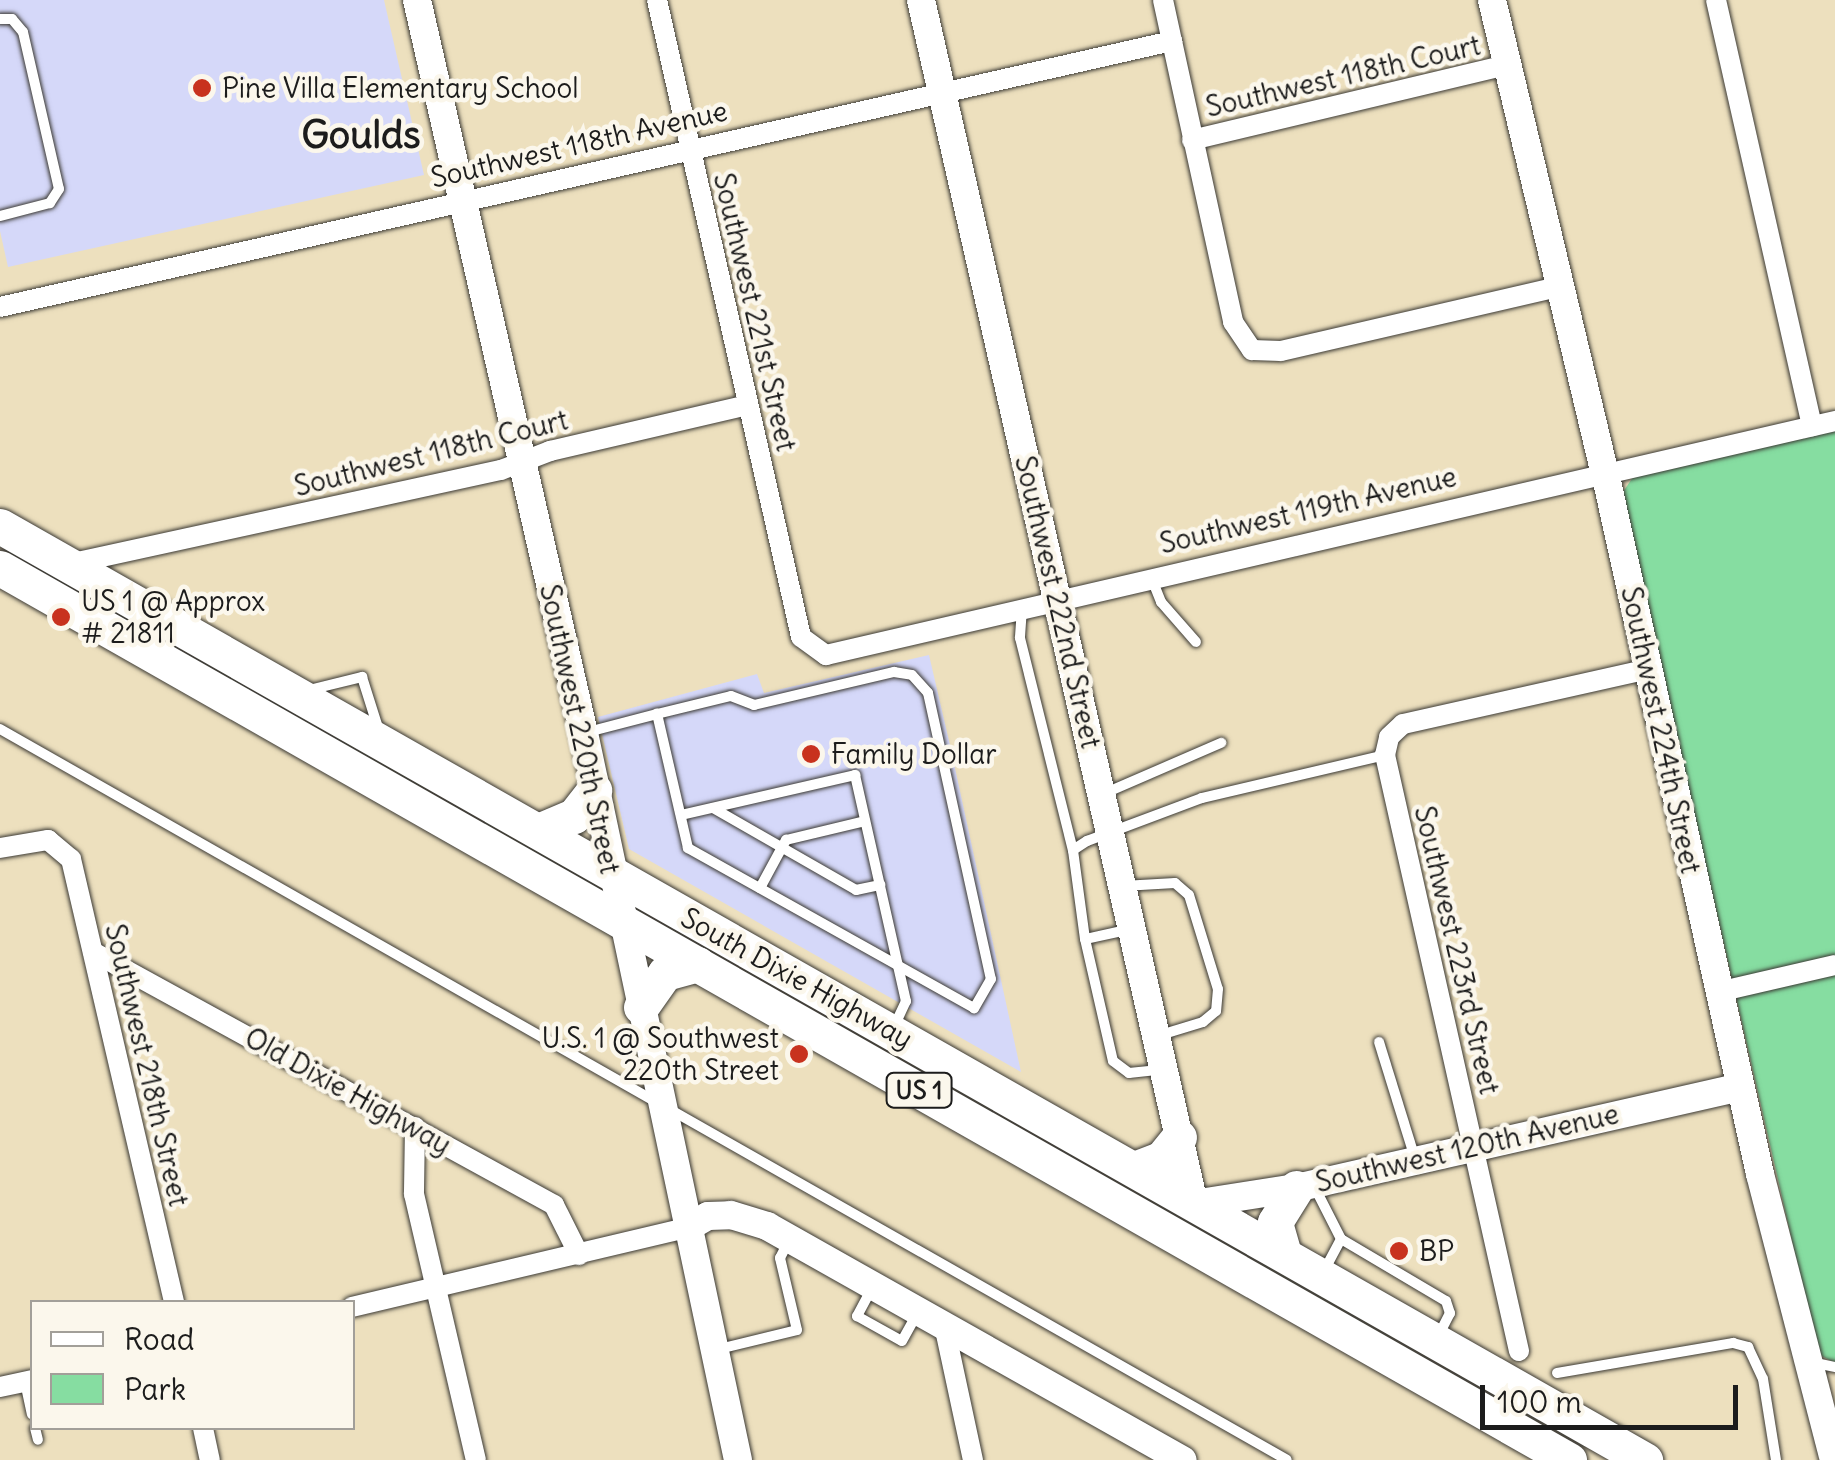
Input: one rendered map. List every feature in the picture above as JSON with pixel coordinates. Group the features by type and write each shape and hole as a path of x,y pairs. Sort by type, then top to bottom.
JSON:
{"highway":[{"name":"South Dixie Highway","path":"0,526 1645,1460"},
{"path":"0,549 48,573 68,564 66,586 77,612"},
{"name":"South Dixie Highway","path":"0,568 1569,1460"},
{"path":"352,768 396,774 574,876 611,873"},
{"path":"538,830 574,816 594,790"},
{"path":"622,922 640,914 658,920 848,1025 892,1032"},
{"path":"641,1007 665,974 698,964"},
{"path":"946,1105 986,1110 1156,1206 1194,1204 1201,1239 1216,1259"},
{"path":"1134,1169 1162,1158 1179,1137"},
{"path":"1284,1254 1275,1222 1304,1186"}],"street":[{"name":"Southwest 220th Street","path":"417,0 584,733 738,1460"},
{"name":"Southwest 221st Street","path":"656,0 801,637"},
{"name":"Southwest 222nd Street","path":"921,0 1194,1204"},
{"path":"1163,0 1236,330 1252,350 1281,351 1558,286"},
{"name":"Southwest 224th Street","path":"1492,0 1606,476 1739,1087 1822,1364 1834,1460"},
{"path":"1716,0 1812,426"},
{"name":"Southwest 118th Avenue","path":"0,307 941,89 1172,41"},
{"name":"Southwest 118th Court","path":"1192,140 1507,66"},
{"name":"Southwest 118th Court","path":"68,564 521,462 748,405"},
{"name":"Southwest 119th Avenue","path":"801,637 832,656 1150,576 1586,474 1606,476 1835,421"},
{"path":"1387,746 1403,724 1649,669"},
{"name":"Southwest 223rd Street","path":"1387,746 1519,1352"},
{"name":"Southwest 218th Street","path":"0,848 42,839 60,844 71,860 174,1300"},
{"name":"Old Dixie Highway","path":"93,952 554,1204 578,1255"},
{"path":"1718,992 1835,965"},
{"name":"Southwest 120th Avenue","path":"1194,1204 1304,1186 1739,1087"},
{"path":"414,1127 414,1194 476,1460"},
{"path":"355,1307 687,1228 708,1216 731,1214 790,1238 1183,1460"},
{"path":"944,1325 973,1460"},
{"path":"0,1388 29,1381"},
{"path":"202,1430 210,1460"}],"lane":[{"path":"0,19 12,19 23,32 58,189 50,203 0,216"},
{"path":"1150,576 1161,602 1196,642"},
{"path":"1022,608 1024,659 1073,850 1085,939 1113,1061 1130,1073 1164,1069"},
{"path":"584,733 657,714 731,696 754,705 894,672 922,682 991,980 974,1008 688,848 657,714"},
{"path":"0,729 1288,1460"},
{"path":"1102,794 1221,743"},
{"path":"1073,850 1110,830 1202,798 1387,746"},
{"path":"681,815 855,775 906,1002 892,1032"},
{"path":"712,808 856,890 880,885"},
{"path":"760,888 786,840 866,821"},
{"path":"1123,886 1175,883 1189,894 1218,990 1216,1011 1203,1022 1156,1036"},
{"path":"1085,939 1132,929"},
{"path":"1379,1042 1415,1159"},
{"path":"1304,1186 1341,1239 1446,1301 1450,1313 1436,1341"},
{"path":"713,1350 797,1330 780,1258 790,1238"},
{"path":"1321,1276 1341,1239"},
{"path":"1556,1372 1733,1344 1748,1347 1763,1380 1776,1460"},
{"path":"36,1430 38,1440"}],"shaded area":[{"name":"Pine Villa Elementary School","path":"0,0 384,0 424,175 8,267 0,231"},
{"path":"929,655 1021,1072 629,849 598,717 757,674 764,693"}],"green space":[{"path":"1835,430 1835,1363 1818,1354 1621,495 1633,477"}],"place":[{"name":"Pine Villa Elementary School","path":"202,88"},
{"name":"US 1 @ Approx # 21811","path":"61,617"},
{"name":"Family Dollar","path":"811,754"},
{"name":"U.S. 1 @ Southwest 220th Street","path":"799,1054"},
{"name":"BP","path":"1399,1251"}],"district":[{"name":"Goulds","path":"361,135"}]}
